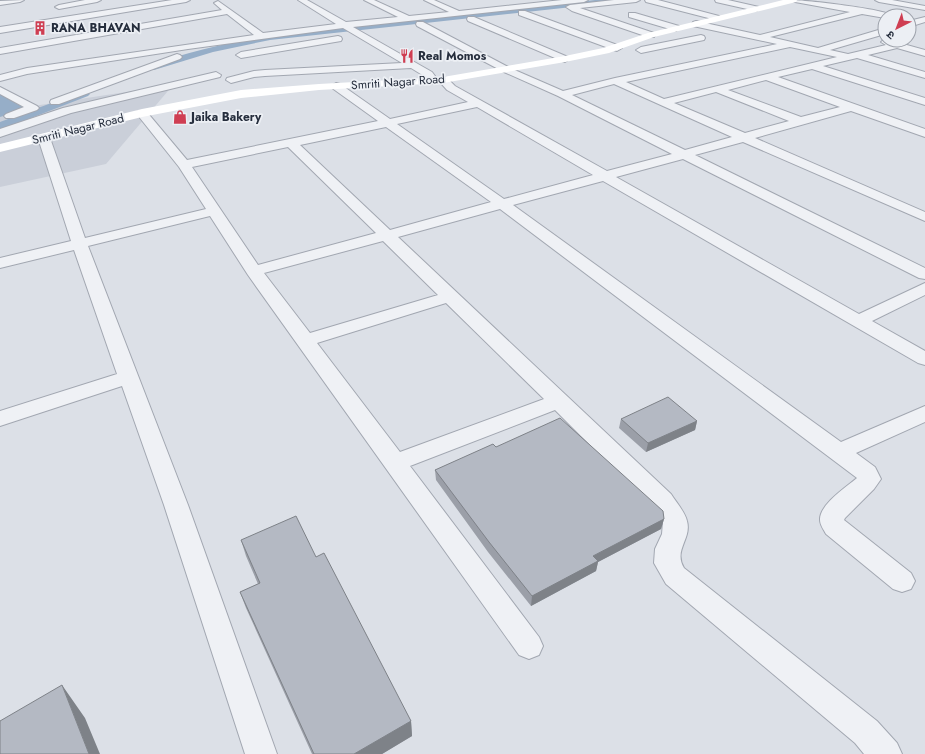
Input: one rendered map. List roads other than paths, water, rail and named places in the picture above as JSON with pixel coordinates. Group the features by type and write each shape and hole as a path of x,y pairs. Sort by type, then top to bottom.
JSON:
{"main road":[{"name":"Smriti Nagar Road","path":"0,148 142,113 241,94 336,86 438,81 507,70 622,46 651,35 676,28 794,0"}],"street":[{"path":"0,3 20,0"},
{"path":"75,18 51,8 97,0"},
{"path":"0,30 186,0"},
{"path":"213,0 261,36"},
{"path":"302,0 477,104 925,359"},
{"path":"368,0 407,18"},
{"path":"428,0 457,13"},
{"path":"488,0 508,8"},
{"path":"0,78 27,72 188,46 207,45 261,36 345,25 508,8 554,1 584,0"},
{"path":"242,55 325,42 359,34 420,24 636,0"},
{"path":"650,0 718,18"},
{"path":"719,0 756,9"},
{"path":"794,0 877,14"},
{"path":"885,0 925,8"},
{"path":"121,3 133,8"},
{"path":"597,4 676,28"},
{"path":"570,8 651,35"},
{"path":"0,51 229,11"},
{"path":"759,37 863,11"},
{"path":"522,13 622,46 655,55"},
{"path":"471,19 565,59"},
{"path":"420,24 507,70 562,94 682,155 925,274"},
{"path":"696,24 818,50 854,56 925,75"},
{"path":"146,26 161,33"},
{"path":"818,50 877,33"},
{"path":"866,36 877,39"},
{"path":"641,50 701,38"},
{"path":"175,40 188,46"},
{"path":"325,42 337,49"},
{"path":"562,94 683,66 790,44"},
{"path":"0,120 207,45 297,71"},
{"path":"664,102 886,48"},
{"path":"908,48 925,53"},
{"path":"281,49 301,54"},
{"path":"763,49 925,102"},
{"path":"0,51 27,72"},
{"path":"168,60 183,64"},
{"path":"322,60 367,67 411,65"},
{"path":"669,61 683,66"},
{"path":"197,69 231,80 254,74 297,71 353,64"},
{"path":"0,133 67,110 216,75"},
{"path":"767,77 925,133"},
{"path":"231,80 241,94"},
{"path":"615,81 925,217"},
{"path":"336,86 501,203 867,473 869,479 834,511 832,522 835,527 902,581"},
{"path":"717,89 800,121"},
{"path":"0,90 33,108 0,120"},
{"path":"184,165 477,104"},
{"path":"254,271 602,175 744,138 851,107"},
{"path":"142,113 184,165 254,271 529,646"},
{"path":"44,138 80,244 176,505 261,754"},
{"path":"291,143 662,501 675,520 675,534 668,549 667,564 675,576 866,732 886,754"},
{"path":"0,263 214,211"},
{"path":"858,321 925,288"},
{"path":"305,341 451,296"},
{"path":"0,419 129,378"},
{"path":"395,463 559,400"},
{"path":"839,452 925,413"}],"water":[{"path":"0,94 26,109 0,117"}],"waterway":[{"path":"154,67 211,49 299,33 618,0"},
{"path":"0,126 84,94"}],"place":[{"name":"RANA BHAVAN","path":"40,28"},
{"name":"Real Momos","path":"407,56"},
{"name":"Jaika Bakery","path":"180,117"}]}
